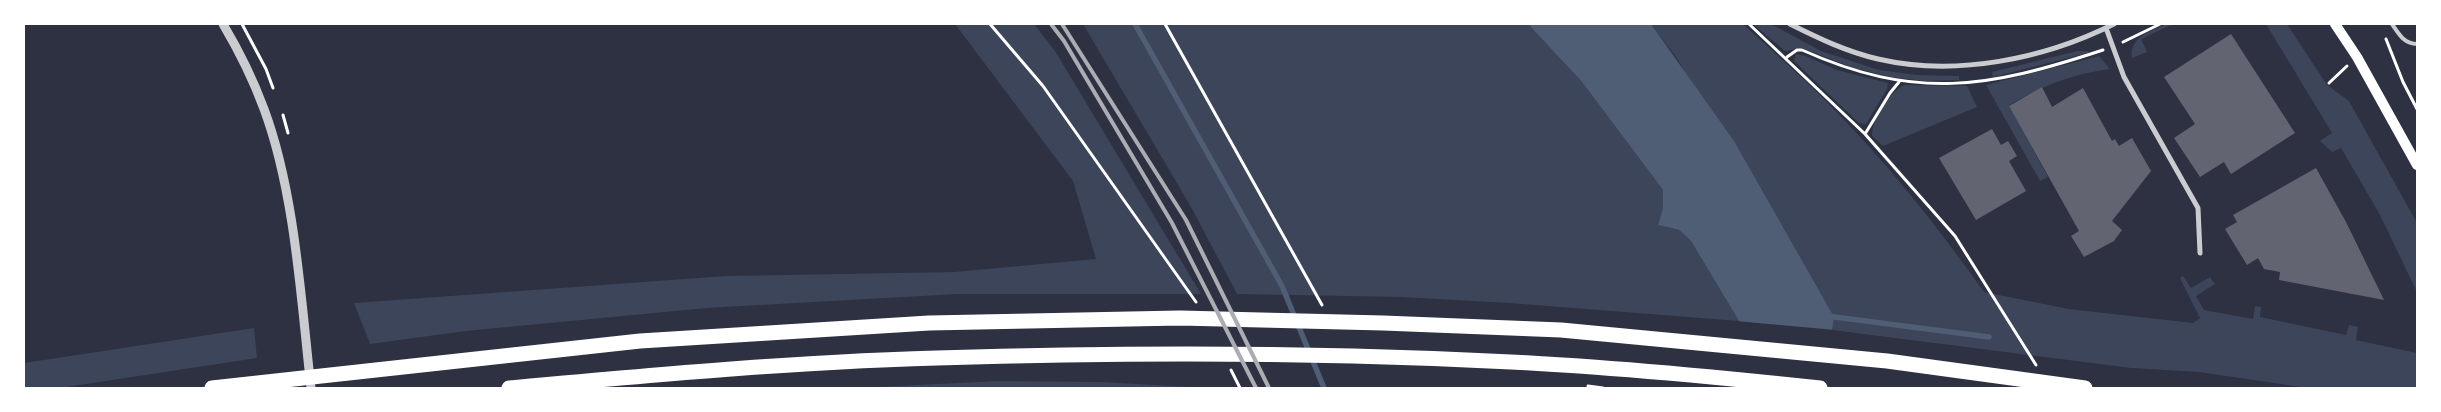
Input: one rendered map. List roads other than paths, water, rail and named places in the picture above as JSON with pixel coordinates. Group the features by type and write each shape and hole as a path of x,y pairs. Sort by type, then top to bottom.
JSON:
{"highway":[{"path":"212,388 640,341 929,323 1180,318 1561,330 1887,361 2085,388"},
{"path":"509,388 668,373 934,358 1196,354 1362,356 1513,362 1820,388"}],"main road":[{"path":"2335,24 2357,57 2417,165"}],"street":[{"path":"223,24 254,84 275,145 291,226 311,388"},
{"path":"1790,24 1824,41 1878,59 1925,66 1972,65 2008,60 2054,48 2114,24"},
{"path":"2106,28 2124,77 2198,208 2200,253"}],"lane":[{"path":"2392,24 2401,38 2410,44 2417,44"}],"waterway":[{"path":"1135,24 1282,286 1324,388"},
{"path":"1827,316 1989,337"}],"railway":[{"path":"1051,24 1064,41 1172,223 1256,388"},
{"path":"1062,24 1186,220 1269,388"}]}
